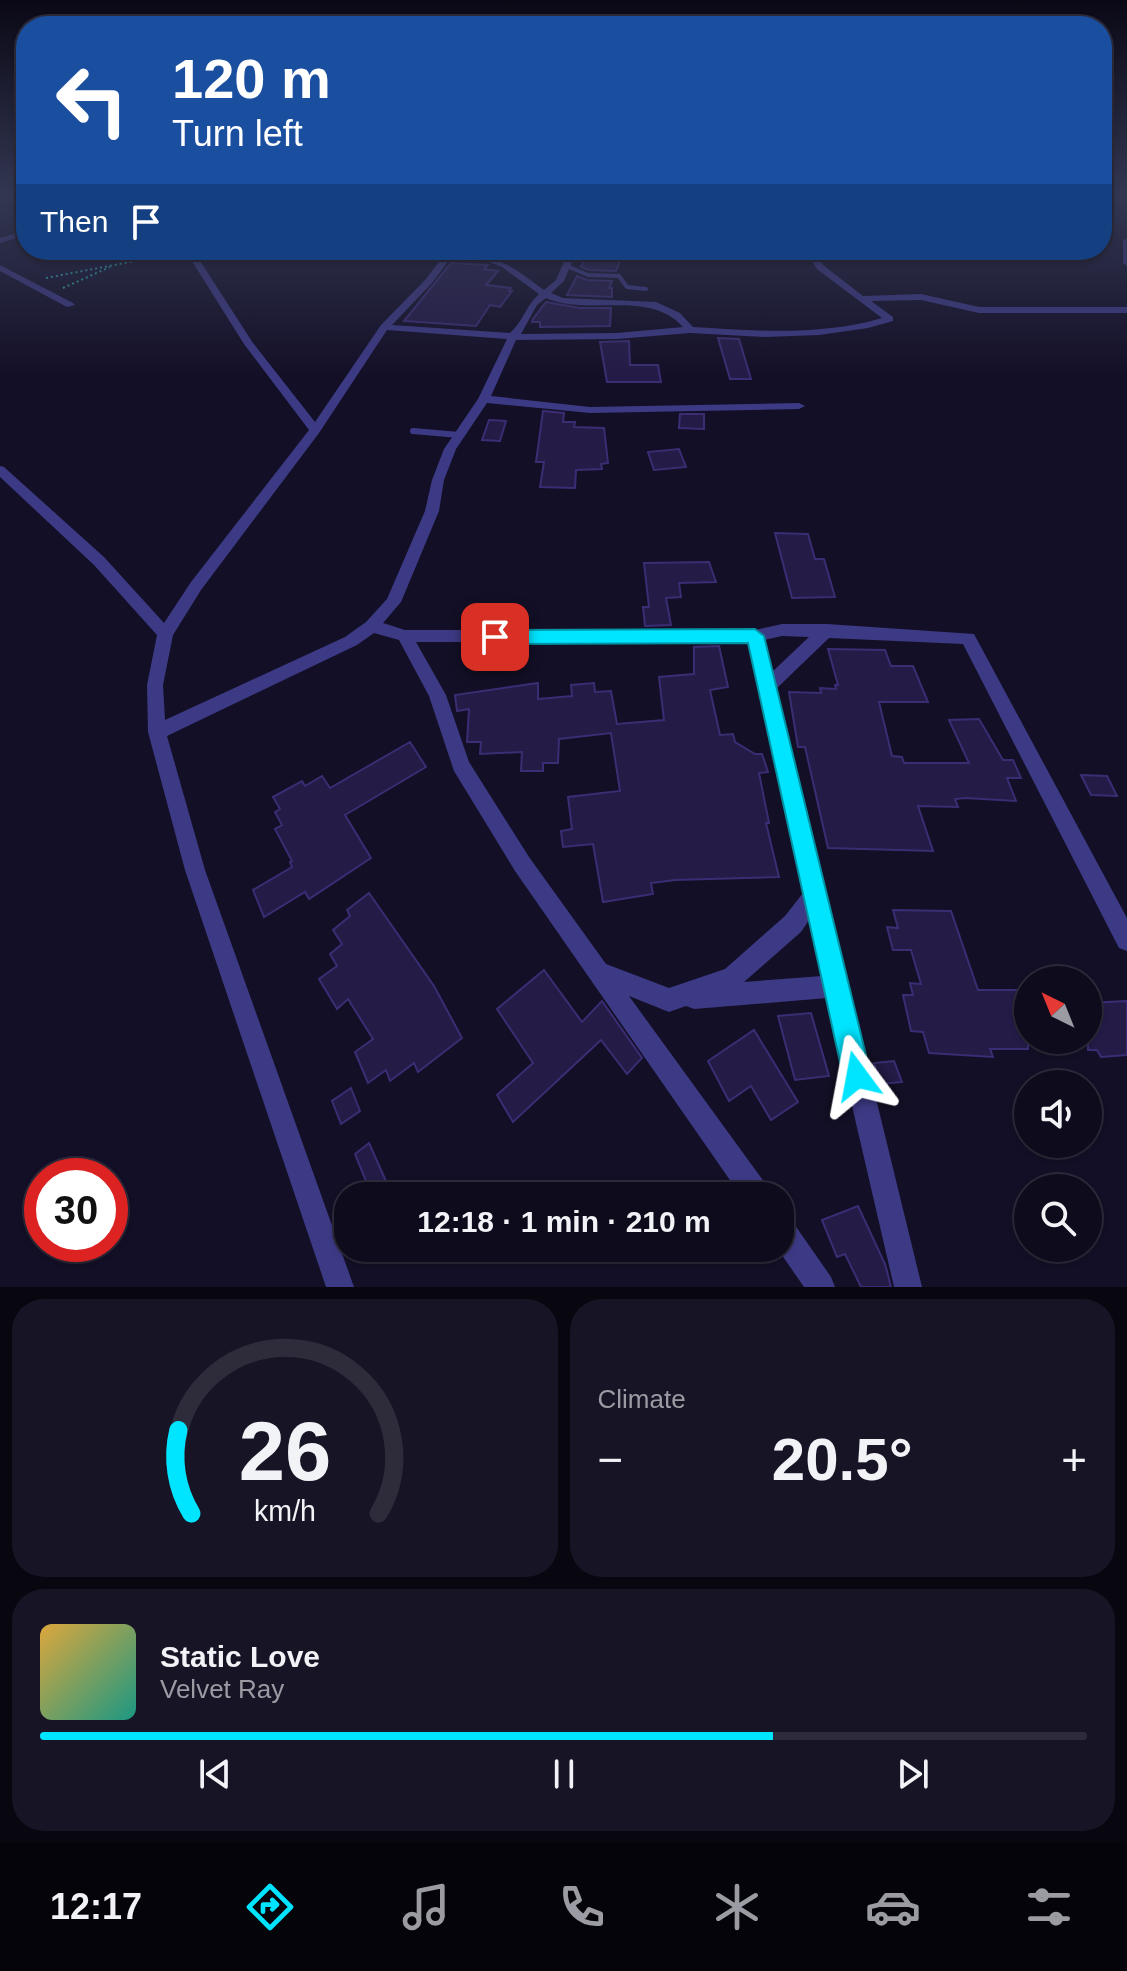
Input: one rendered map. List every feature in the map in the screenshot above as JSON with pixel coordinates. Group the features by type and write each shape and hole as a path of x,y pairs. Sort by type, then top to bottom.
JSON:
{"street":[{"path":"197,260 249,344 315,430"},
{"path":"340,1287 195,870 157,732 155,685 165,634 196,586 315,430 384,327 429,281 445,260"},
{"path":"486,260 505,265 543,293 561,301 656,305 677,315 690,330"},
{"path":"157,732 351,641 372,626 393,602 432,511 438,480 459,435 484,399 513,336 521,329 533,304 560,281 569,260"},
{"path":"384,327 464,335 617,336 690,330 738,333 820,331 869,327 890,319 820,267 816,260"},
{"path":"0,268 70,305"},
{"path":"861,299 921,297 979,310 1127,310"},
{"path":"484,399 590,410 799,406"},
{"path":"0,470 99,561 165,634"},
{"path":"372,626 405,636 755,636 782,630 827,630 968,638 1127,940"},
{"path":"768,686 827,630"},
{"path":"405,636 437,695 461,765 522,864 603,974 747,1182"},
{"path":"755,636 908,1287"},
{"path":"669,1000 732,978 793,924 814,896"},
{"path":"603,974 669,1000 835,986"},
{"path":"794,1248 821,1287"}],"lane":[{"path":"567,266 588,275 619,276 627,287 646,289"},
{"path":"413,431 459,435"}],"path":[{"path":"61,289 125,260"},
{"path":"36,280 139,260"}],"building":[{"path":"584,260 621,260 616,271 581,267"},
{"path":"451,263 488,265 484,269 498,271 486,285 511,288 509,291 512,291 500,307 490,305 476,326 404,321"},
{"path":"577,276 587,280 612,281 609,288 612,288 612,297 567,295"},
{"path":"546,302 580,308 611,308 610,326 540,327 540,322 532,322"},
{"path":"718,338 739,339 751,379 730,379"},
{"path":"629,341 630,365 658,365 661,382 607,382 600,342"},
{"path":"543,411 564,413 563,422 575,422 574,427 604,428 608,463 601,464 602,469 576,470 575,488 540,487 544,462 536,462"},
{"path":"680,414 704,414 704,429 679,428"},
{"path":"489,420 506,421 500,441 482,440"},
{"path":"679,449 686,467 654,470 648,452"},
{"path":"775,533 808,534 815,559 824,559 835,597 792,598"},
{"path":"709,562 716,582 679,583 681,597 666,598 671,625 645,626 643,607 649,607 644,563"},
{"path":"719,646 728,687 710,690 720,735 733,734 735,742 755,754 762,754 768,772 759,773 769,823 766,823 779,877 651,883 653,894 603,902 593,844 563,847 561,831 572,829 568,797 620,791 611,733 559,739 558,763 543,763 543,771 521,771 522,752 480,754 481,742 467,742 469,709 457,711 455,695 538,683 538,699 572,696 571,685 594,683 595,692 611,691 617,724 664,720 659,677 694,674 694,647"},
{"path":"828,649 885,650 891,666 913,666 928,702 879,702 892,756 902,757 904,763 969,763 949,720 979,719 1003,760 1013,760 1021,778 1007,778 1016,801 965,798 955,799 958,807 918,806 933,851 828,848 805,747 798,747 789,692 821,693 820,688 836,689 835,685 838,685"},
{"path":"410,742 426,767 345,815 371,858 309,899 305,892 264,917 253,890 292,867 292,861 275,829 282,825 275,812 280,809 273,797 302,781 305,786 322,776 330,788"},
{"path":"1081,775 1107,776 1117,796 1091,795"},
{"path":"369,893 434,986 462,1038 418,1072 414,1063 390,1081 386,1070 368,1083 355,1052 373,1039 348,999 337,1009 319,979 337,966 330,954 342,944 333,930 350,916 347,910"},
{"path":"893,910 951,911 978,990 1014,990 1014,1049 990,1049 993,1057 929,1053 923,1032 911,1031 903,995 913,995 910,983 921,984 911,950 893,950 887,927 898,928"},
{"path":"544,970 582,1022 602,1001 642,1058 627,1074 601,1040 513,1122 497,1095 533,1063 497,1009"},
{"path":"1127,1001 1127,1055 1101,1057 1099,1054 1102,1054 1102,1002"},
{"path":"811,1013 829,1076 795,1080 778,1016"},
{"path":"754,1030 798,1102 771,1120 751,1086 729,1101 708,1061"},
{"path":"894,1061 902,1082 882,1084 874,1063"},
{"path":"351,1088 360,1111 341,1124 332,1101"},
{"path":"369,1143 386,1182 366,1182 355,1154"},
{"path":"858,1206 885,1264 891,1287 861,1287 845,1254 837,1257 822,1220"}],"route":[{"path":"495,637 755,636 857,1076"}]}
